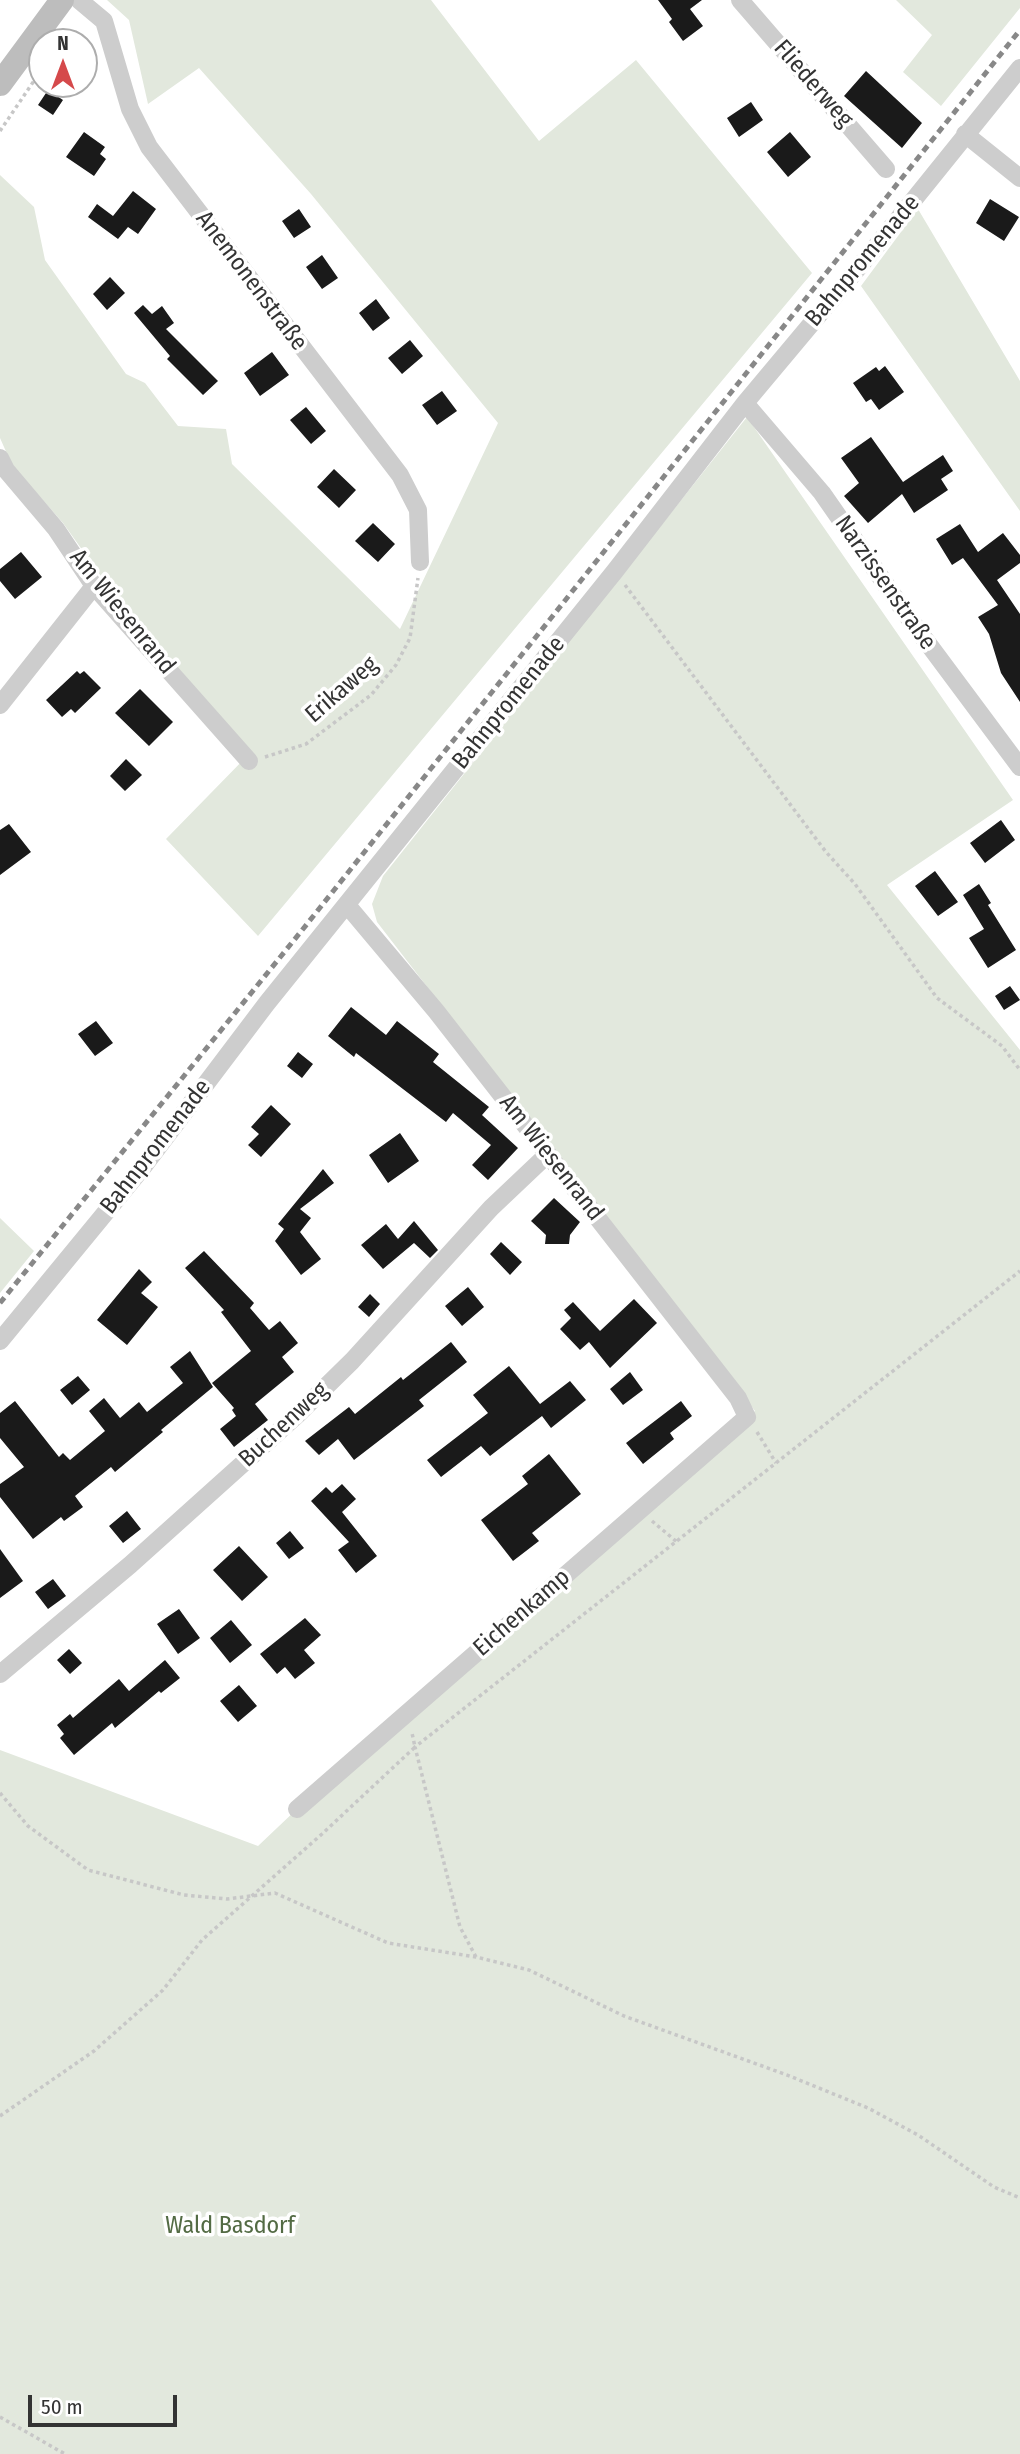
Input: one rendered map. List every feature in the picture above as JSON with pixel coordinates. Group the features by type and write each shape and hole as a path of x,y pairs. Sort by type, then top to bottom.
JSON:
{"main road":[{"path":"0,84 62,0"}],"street":[{"name":"Anemonenstraße","path":"79,0 104,21 130,109 149,147 400,475 418,510 420,562"},
{"name":"Fliederweg","path":"740,0 886,169"},
{"name":"Bahnpromenade","path":"0,1341 143,1167 267,1003 615,571 745,403 912,203 1020,68"},
{"path":"965,134 1020,178"},
{"name":"Narzissenstraße","path":"745,403 821,493 909,618 1020,767"},
{"name":"Am Wiesenrand","path":"0,458 6,470 56,529 94,586 249,761"},
{"path":"0,705 94,586"},
{"name":"Am Wiesenrand","path":"347,905 436,1011 548,1154 738,1398 747,1417"},
{"name":"Buchenweg","path":"0,1674 130,1565 298,1415 352,1361 492,1209 548,1154"},
{"name":"Eichenkamp","path":"298,1809 747,1417"}],"path":[{"path":"0,131 28,90"},
{"name":"Erikaweg","path":"249,761 306,744 371,695 397,665 410,638 420,562"},
{"path":"615,571 826,852 855,884 937,998 1002,1046 1020,1070"},
{"path":"0,2116 94,2051 143,2008 163,1990 202,1940 415,1747 1020,1271"},
{"path":"747,1417 776,1463"},
{"path":"640,1510 677,1542"},
{"path":"407,1713 460,1927 476,1957"},
{"path":"0,1793 28,1826 88,1870 184,1895 227,1899 275,1893 388,1943 476,1957 529,1970 624,2016 787,2075 868,2108 918,2136 994,2187 1020,2198"},
{"path":"0,2417 65,2454"}],"green space":[{"path":"107,0 431,0 539,141 636,60 812,273 258,936 166,839 250,753 103,579 63,523 12,465 0,438 0,175 34,207 45,260 126,374 145,383 178,426 226,429 232,464 400,629 498,423 311,194 199,68 148,104 129,20"},
{"path":"896,0 1020,0 1020,8 941,106 903,72 932,35"},
{"path":"918,209 1020,381 1020,511 861,286"},
{"name":"Wald Basdorf","path":"747,417 1013,800 887,885 1020,1050 1020,2454 0,2454 0,1750 258,1846 297,1809 755,1411 377,922 372,904 383,876"},
{"path":"0,1218 34,1251 0,1293"}],"building":[{"path":"658,0 702,0 690,9 703,26 683,41"},
{"path":"866,71 922,123 902,148 844,96"},
{"path":"43,98 63,100 53,115 38,105"},
{"path":"751,102 763,120 739,137 727,118"},
{"path":"84,132 105,147 100,154 106,159 94,176 66,157"},
{"path":"790,132 811,157 788,177 767,152"},
{"path":"133,191 156,209 138,234 128,227 118,239 88,217 97,204 113,216"},
{"path":"990,199 1019,217 1004,241 976,223"},
{"path":"299,209 311,227 294,238 282,221"},
{"path":"322,255 338,278 322,289 306,267"},
{"path":"110,277 125,293 107,310 93,294"},
{"path":"376,299 390,318 373,331 359,313"},
{"path":"143,305 152,314 162,306 174,323 166,329 218,381 203,395 167,359 170,356 134,313"},
{"path":"410,340 423,356 402,374 388,358"},
{"path":"272,352 289,375 260,396 244,373"},
{"path":"885,366 904,392 879,410 871,399 866,402 853,383 876,367 879,371"},
{"path":"442,391 457,411 437,425 422,405"},
{"path":"306,407 326,431 311,444 290,420"},
{"path":"871,437 903,482 943,455 953,471 941,479 948,490 914,513 902,494 868,523 844,496 859,483 841,458"},
{"path":"334,469 356,490 339,508 317,487"},
{"path":"373,523 395,544 378,562 355,541"},
{"path":"960,524 978,552 1003,533 1020,555 1020,563 997,580 1020,614 1020,702 1001,673 989,634 978,617 998,605 963,558 952,565 936,539"},
{"path":"21,552 42,577 15,599 0,581 0,569"},
{"path":"77,671 80,674 84,671 101,688 75,713 71,709 62,717 46,700"},
{"path":"140,689 173,722 149,746 115,713"},
{"path":"126,759 142,775 125,791 110,776"},
{"path":"1001,820 1015,840 985,863 970,843"},
{"path":"9,824 31,852 0,875 0,830"},
{"path":"935,871 958,902 938,916 915,886"},
{"path":"979,884 991,903 988,905 1016,950 988,968 969,938 984,929 963,895"},
{"path":"1010,986 1020,1000 1004,1010 995,996"},
{"path":"351,1007 386,1035 397,1021 439,1054 433,1062 489,1107 482,1115 518,1148 488,1180 472,1165 491,1145 453,1113 446,1122 356,1053 354,1057 328,1036"},
{"path":"96,1021 113,1043 95,1056 78,1034"},
{"path":"298,1052 313,1064 302,1078 287,1066"},
{"path":"271,1105 291,1124 261,1157 248,1145 259,1134 251,1127"},
{"path":"400,1133 419,1161 388,1183 369,1155"},
{"path":"323,1169 334,1183 300,1209 311,1218 300,1232 321,1259 301,1275 275,1241 284,1229 278,1224"},
{"path":"554,1198 580,1222 570,1235 569,1244 545,1244 546,1235 531,1221"},
{"path":"414,1221 438,1250 430,1258 414,1243 383,1269 361,1245 386,1224 398,1239"},
{"path":"501,1242 522,1262 510,1275 490,1254"},
{"path":"204,1251 254,1303 250,1308 269,1330 280,1321 298,1343 282,1357 294,1372 255,1404 268,1420 234,1447 220,1429 236,1416 232,1410 234,1408 212,1383 251,1351 221,1312 224,1310 185,1268"},
{"path":"139,1269 152,1282 141,1293 158,1307 127,1345 97,1320"},
{"path":"468,1287 484,1307 462,1326 445,1306"},
{"path":"370,1294 380,1304 369,1317 358,1307"},
{"path":"634,1299 657,1323 610,1368 589,1342 580,1350 560,1329 571,1318 564,1310 573,1302 600,1331"},
{"path":"451,1342 467,1362 419,1400 424,1406 354,1460 338,1439 319,1455 305,1441 349,1407 355,1414"},
{"path":"190,1351 213,1387 115,1472 111,1467 75,1496 83,1507 64,1521 61,1517 33,1539 0,1497 0,1484 24,1467 0,1438 0,1413 15,1401 59,1457 63,1453 70,1460 105,1431 89,1411 104,1398 120,1418 139,1402 147,1412 183,1383 170,1367"},
{"path":"509,1366 540,1404 570,1381 586,1400 551,1428 542,1416 490,1456 481,1446 441,1477 427,1460 488,1413 473,1395"},
{"path":"630,1372 643,1390 623,1405 610,1389"},
{"path":"78,1376 90,1390 72,1405 60,1390"},
{"path":"681,1401 692,1416 670,1433 674,1439 643,1464 626,1443"},
{"path":"549,1454 581,1494 532,1533 539,1541 513,1561 481,1520 528,1484 522,1476"},
{"path":"342,1484 356,1499 342,1512 377,1556 356,1573 338,1550 349,1542 311,1501 326,1487 332,1493"},
{"path":"127,1511 141,1529 123,1543 109,1526"},
{"path":"290,1531 304,1548 289,1559 276,1543"},
{"path":"239,1546 268,1577 242,1601 213,1570"},
{"path":"0,1549 23,1581 0,1598"},
{"path":"53,1579 66,1596 48,1609 35,1592"},
{"path":"179,1609 200,1638 178,1654 157,1624"},
{"path":"305,1618 321,1635 304,1650 315,1663 295,1679 285,1667 277,1674 260,1654"},
{"path":"231,1620 252,1645 230,1663 210,1638"},
{"path":"69,1649 82,1663 70,1674 57,1660"},
{"path":"165,1660 180,1678 161,1693 159,1691 115,1728 112,1723 74,1755 60,1738 64,1734 57,1725 70,1714 73,1718 119,1679 129,1691"},
{"path":"239,1685 257,1706 238,1722 220,1701"}],"railway":[{"path":"0,1303 303,929 1020,30"}]}
